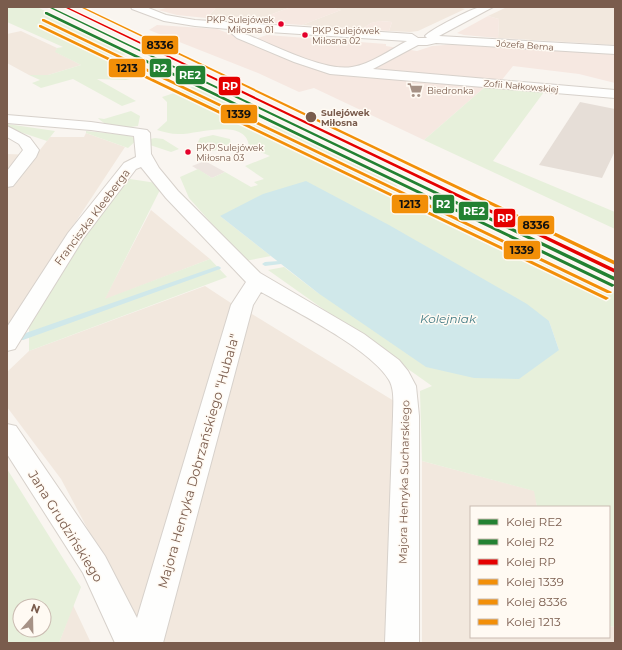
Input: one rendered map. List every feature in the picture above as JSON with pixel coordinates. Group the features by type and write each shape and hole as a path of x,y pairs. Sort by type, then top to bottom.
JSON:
{"street":[{"path":"136,7 170,19 232,26 415,39 430,42 433,38 488,7"},
{"name":"Zofii Nałkowskiej","path":"232,26 241,36 331,70 615,94"},
{"name":"Józefa Bema","path":"433,38 615,50"},
{"name":"Zofii Nałkowskiej","path":"355,71 415,39"},
{"name":"Majora Henryka Sucharskiego","path":"7,119 90,126 142,133 140,142 144,159 156,175 229,251 243,269 257,281 356,339 383,358 400,376 405,391 406,416 402,643"},
{"path":"7,131 25,141 31,150 30,154 7,182"},
{"name":"Franciszka Kleeberga","path":"7,344 75,237 130,166 144,159"},
{"name":"Majora Henryka Dobrzańskiego \"Hubala\"","path":"146,643 242,305 257,281"},
{"name":"Jana Grudzińskiego","path":"7,433 94,565 132,643"}],"shaded area":[{"path":"170,7 216,8 206,18 177,15 158,10"},
{"path":"291,7 264,17 260,22 206,18 215,9 212,8"},
{"path":"291,7 330,7 341,10 302,25 260,22 264,17"},
{"path":"330,7 457,7 465,9 418,31 410,32 389,31 392,22 381,21 371,23 362,29 302,25 341,10"},
{"path":"507,7 615,7 615,45 498,38 499,19 488,16"},
{"path":"488,16 499,19 498,38 457,33"},
{"path":"380,21 392,22 389,31 362,29 371,23"},
{"path":"157,25 217,29 249,41 267,35 386,44 386,46 417,51 432,46 457,44 615,54 615,83 579,74 513,66 501,81 485,87 424,140 314,88 299,92 258,73 149,30"},
{"path":"21,31 57,48 56,52 81,65 48,75 29,75 7,63 7,34"},
{"path":"86,133 125,147 7,326 7,154 36,155 50,137 84,137"},
{"path":"205,161 225,172 212,178 192,166"},
{"path":"151,210 210,259 104,300"},
{"path":"205,286 234,305 140,627 61,479 7,407 7,372 29,351"},
{"path":"247,311 394,401 387,643 160,643"},
{"path":"422,461 535,491 537,506 470,506 470,638 610,638 610,626 615,627 615,643 422,643"},
{"path":"73,605 91,643 59,643"}],"green space":[{"path":"7,7 37,7 131,53 123,55 156,71 126,80 97,79 136,101 122,106 73,79 41,88 32,83 40,80 29,75 48,75 81,65 55,52 57,48 63,47 7,22"},
{"path":"195,86 248,112 254,119 265,125 279,127 396,185 405,194 415,200 439,207 615,292 615,627 610,626 610,506 537,506 534,491 422,461 420,391 432,386 268,270 284,267 318,293 559,350 549,321 220,216 271,256 245,261 189,198 180,177 198,169 212,178 225,172 251,187 258,185 254,182 264,179 245,166 270,156 249,147 246,138 239,132 219,129 178,134 157,130 167,121 167,102 162,97"},
{"path":"485,87 544,92 493,161 615,212 615,229 424,140"},
{"path":"131,111 140,116 138,126 111,126 102,122 98,118 104,119"},
{"path":"7,124 55,131 47,141 11,129"},
{"path":"86,131 127,135 138,139 128,148 86,133"},
{"path":"213,135 230,139 231,145 223,149 208,150 197,144 200,138"},
{"path":"150,139 163,139 179,149 171,152 147,144"},
{"path":"130,179 163,184 105,299 210,259 227,277 29,351 29,327 99,214"},
{"path":"7,469 81,587 59,643 7,643"}],"water":[{"name":"Kolejniak","path":"306,181 389,225 527,304 549,321 559,350 519,379 474,378 426,367 318,293 220,216 263,194"}],"building":[{"path":"580,102 615,109 615,151 602,178 539,165"}],"waterway":[{"path":"265,264 279,263"},
{"path":"20,338 218,268"}],"rail line":[{"name":"RE2","path":"49,7 615,279"},
{"name":"RP","path":"65,7 615,271"},
{"name":"8336","path":"81,7 615,263"},
{"name":"R2","path":"46,13 612,285"},
{"name":"1339","path":"43,20 609,292"},
{"name":"1213","path":"40,26 606,298"}],"place":[{"name":"PKP Sulejówek Miłosna 01","path":"281,24"},
{"name":"PKP Sulejówek Miłosna 02","path":"305,35"},
{"name":"Biedronka","path":"415,90"},
{"name":"Sulejówek Miłosna","path":"311,117"},
{"name":"PKP Sulejówek Miłosna 03","path":"188,152"}]}
